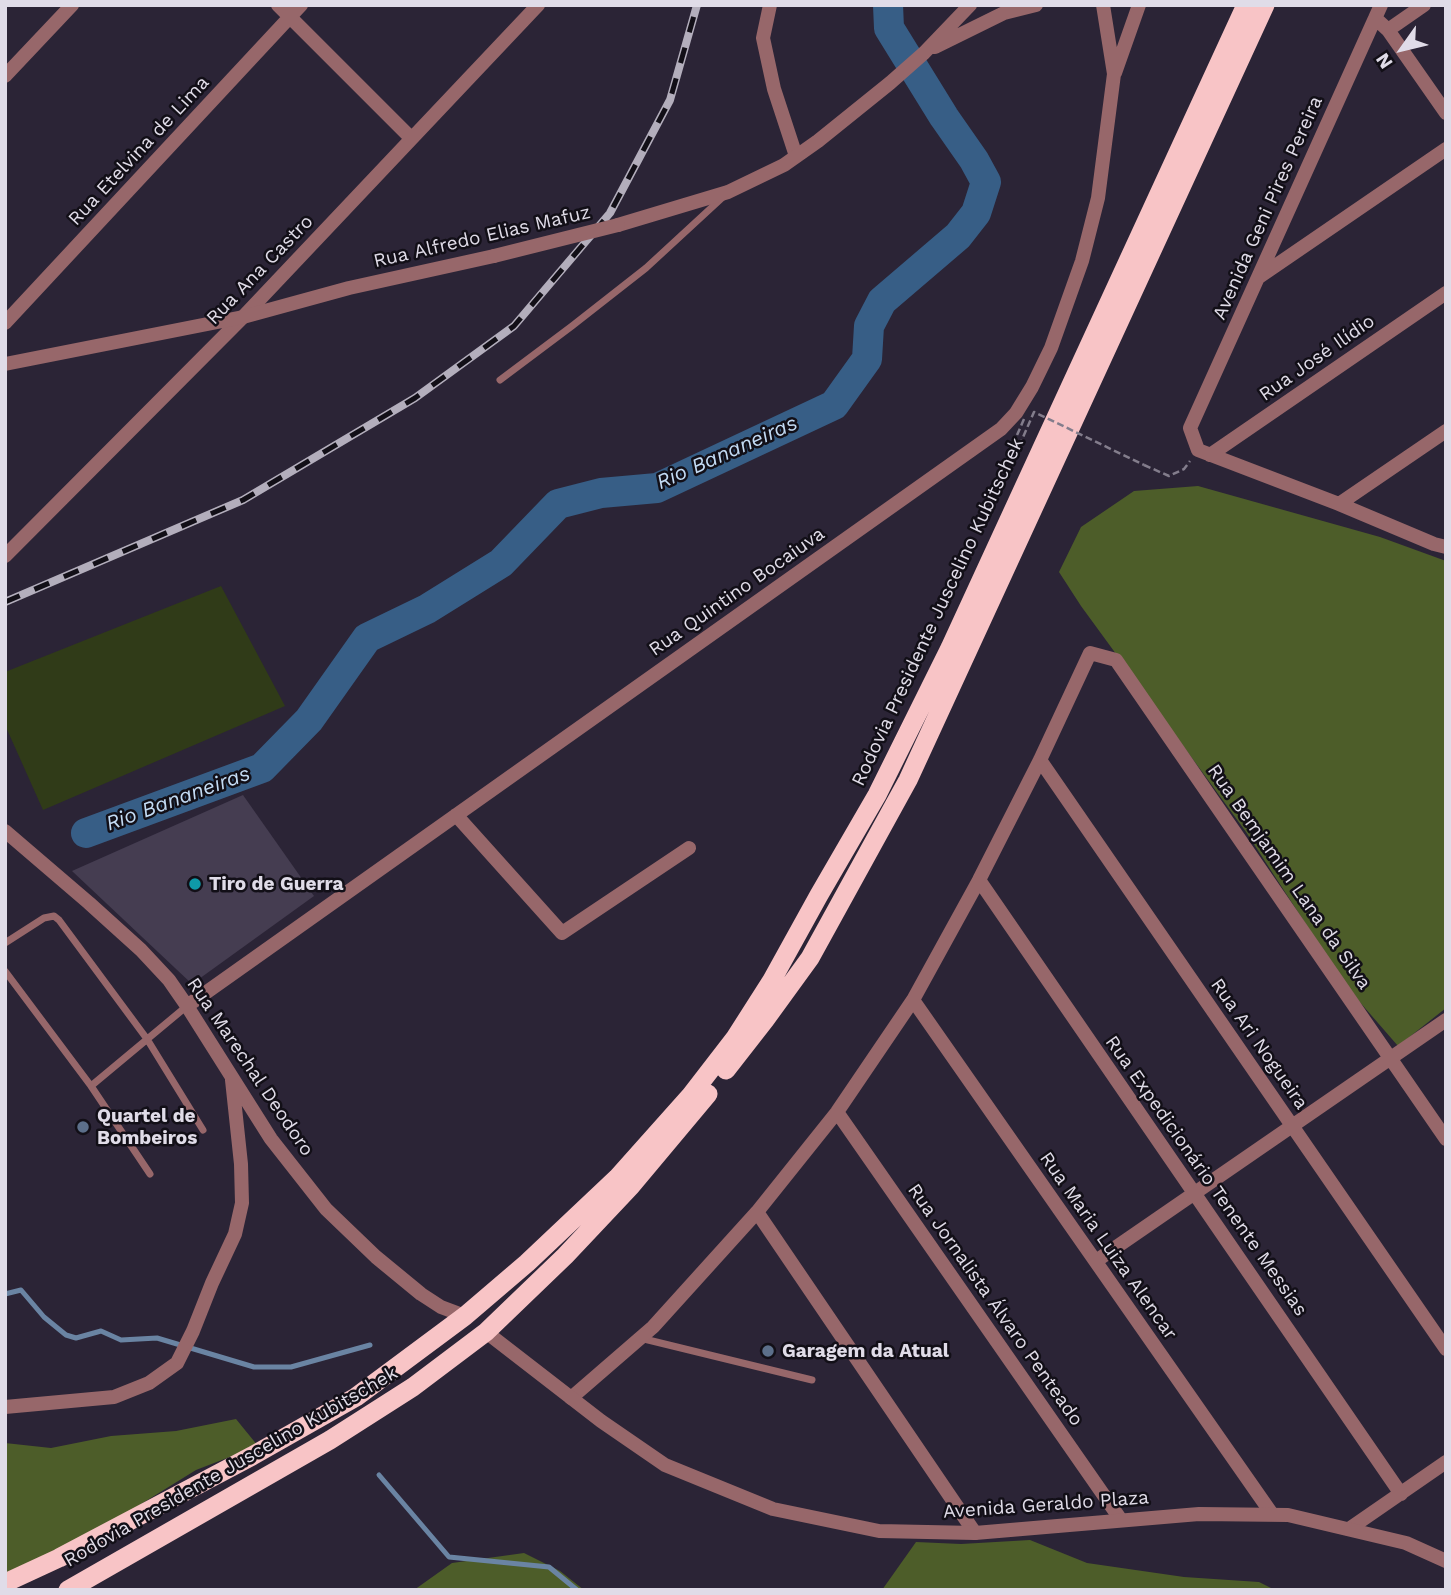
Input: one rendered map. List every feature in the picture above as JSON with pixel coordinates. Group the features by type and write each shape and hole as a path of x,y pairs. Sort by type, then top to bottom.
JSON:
{"highway":[{"name":"Rodovia Presidente Juscelino Kubitschek","path":"5,1583 59,1558 252,1456 356,1397 466,1317 527,1263 617,1178 691,1095 735,1038 772,980 877,796 950,648 1246,5"},
{"name":"Rodovia Presidente Juscelino Kubitschek","path":"68,1590 330,1440 413,1387 486,1332 565,1256 631,1186 687,1121 750,1040 810,958 908,780 1265,5"}],"street":[{"path":"5,76 72,5"},
{"path":"278,5 411,138"},
{"name":"Rua Etelvina de Lima","path":"5,323 301,5"},
{"name":"Rua Ana Castro","path":"5,556 243,317 538,5"},
{"path":"770,5 763,38 774,89 796,156"},
{"name":"Rua Alfredo Elias Mafuz","path":"5,364 243,317 349,288 618,225 728,192 784,164 818,141 890,83 970,5"},
{"name":"Rua Alfredo Elias Mafuz","path":"924,52 1004,13 1036,5"},
{"name":"Rua Quintino Bocaiuva","path":"1103,5 1114,74"},
{"name":"Rua Quintino Bocaiuva","path":"187,1006 1001,429 1013,417 1051,348 1082,261 1098,198 1114,74 1139,5"},
{"path":"1388,30 1424,5"},
{"path":"1378,12 1446,113"},
{"name":"Avenida Geni Pires Pereira","path":"1204,453 1190,428 1378,12"},
{"path":"1257,278 1446,149"},
{"name":"Rua José Ilídio","path":"1204,453 1446,293"},
{"path":"1339,504 1446,431"},
{"path":"1204,453 1446,547"},
{"name":"Rua Bemjamim Lana da Silva","path":"1040,760 1090,653 1116,660 1446,1139"},
{"path":"571,1398 653,1327 757,1212 837,1112 913,1000 979,880 1040,760"},
{"name":"Rua Ari Nogueira","path":"1040,760 1446,1349"},
{"path":"456,815 562,933 689,848"},
{"name":"Rua Marechal Deodoro","path":"5,831 141,950 169,979 271,1139 326,1209 376,1257 421,1294 441,1307 466,1317"},
{"name":"Rua Expedicionário Tenente Messias","path":"979,880 1401,1493"},
{"name":"Rua Maria Luiza Alencar","path":"913,1000 1272,1514"},
{"path":"1096,1261 1446,1020"},
{"path":"5,1407 114,1397 149,1383 177,1363 235,1234 242,1203 241,1164 231,1076"},
{"name":"Rua Jornalista Álvaro Penteado","path":"837,1112 1121,1520"},
{"path":"757,1212 975,1533"},
{"name":"Avenida Geraldo Plaza","path":"486,1332 601,1421 665,1465 773,1509 879,1531 975,1533 1199,1514 1288,1514 1406,1543 1446,1561"},
{"path":"1349,1529 1446,1462"}],"lane":[{"path":"500,380 646,268 728,192"},
{"path":"5,943 44,918 54,916 59,920 147,1039 203,1130"},
{"path":"5,971 91,1086 150,1174"},
{"path":"91,1086 187,1006"},
{"path":"639,1338 812,1380"}],"path":[{"path":"1024,419 1001,472 1007,474 1034,412 1169,477 1204,453"}],"green space":[{"path":"1198,486 1380,537 1446,561 1446,1008 1398,1046 1358,1000 1246,832 1059,572 1081,527 1134,491"},
{"path":"221,586 285,706 43,810 5,725 5,672"},
{"path":"236,1419 258,1446 196,1470 99,1530 5,1574 5,1443 51,1448 111,1436 176,1431"},
{"path":"1030,1540 1087,1563 1184,1577 1259,1582 1275,1590 882,1590 916,1542 961,1544"},
{"path":"524,1553 560,1571 584,1590 414,1590 452,1563"}],"building":[{"name":"Tiro de Guerra","path":"243,795 314,896 192,984 72,871"}],"waterway":[{"name":"Rio Bananeiras","path":"86,833 262,768 309,720 367,638 427,609 501,563 558,504 601,493 657,488 834,405 867,359 869,326 882,301 958,236 976,213 986,182 889,28 888,5"},
{"path":"5,1294 21,1290 44,1317 66,1335 76,1338 101,1331 121,1340 157,1338 254,1367 291,1367 370,1345"},
{"path":"379,1475 449,1557 549,1567 577,1590"}],"railway":[{"path":"5,602 243,500 415,398 514,326 610,213 670,100 697,5"}],"place":[{"name":"Tiro de Guerra","path":"195,884"},
{"name":"Quartel de Bombeiros","path":"83,1127"},
{"name":"Garagem da Atual","path":"768,1351"}]}
